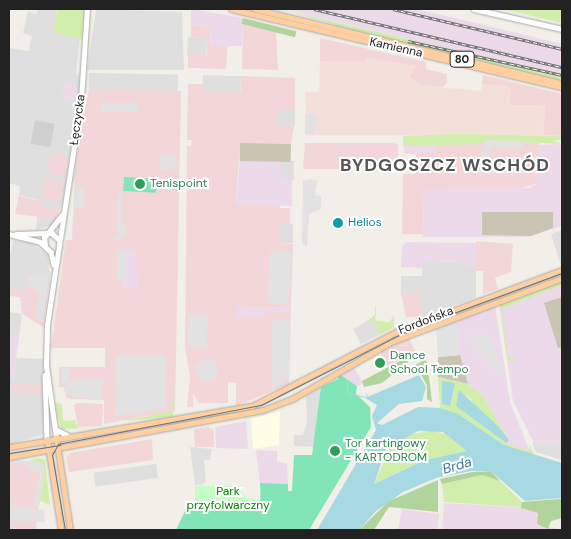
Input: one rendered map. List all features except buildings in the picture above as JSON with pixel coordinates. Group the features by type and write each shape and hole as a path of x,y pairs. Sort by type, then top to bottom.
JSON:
{"main road":[{"name":"Kamienna","path":"231,9 562,87"},
{"name":"Kamienna","path":"255,9 562,83"},
{"name":"Fordońska","path":"67,436 231,411 289,389 396,332 562,270"},
{"name":"Fordońska","path":"67,448 248,415 292,399 394,341 562,278"},
{"path":"9,447 67,436"},
{"path":"56,437 70,530"},
{"path":"47,439 61,530"},
{"path":"9,457 67,448"},
{"path":"59,460 67,448"},
{"path":"36,453 49,459"}],"street":[{"name":"Łęczycka","path":"47,439 46,366 54,276 81,99 89,9"},
{"path":"474,9 562,29"},
{"name":"Łęczycka","path":"54,276 47,247 49,233 64,209"},
{"path":"49,233 57,235 59,243 47,247 9,234 49,233"},
{"name":"Łęczycka","path":"46,366 56,437"},
{"path":"55,427 67,436"}],"shaded area":[{"path":"39,9 54,9 58,15 82,20 76,74 80,77 78,98 63,201 53,225 36,230 39,200 19,195 20,186 9,183 9,48 29,51 32,36 23,33 28,11 36,14"},
{"path":"96,9 182,12 184,70 87,70"},
{"path":"191,9 243,18 242,46 210,46 211,27 191,24"},
{"path":"283,9 416,9 468,21 562,44 562,75 407,41 405,38"},
{"path":"191,24 211,27 210,46 228,46 226,69 188,68 188,54 207,54 207,38 191,37"},
{"path":"243,24 276,32 278,70 242,69"},
{"path":"188,37 207,38 206,55 187,54"},
{"path":"320,38 426,62 426,69 447,74 447,82 443,87 423,86 409,77 414,67 320,61"},
{"path":"366,57 415,66 409,77 423,86 481,91 482,84 510,87 509,105 545,106 543,135 306,135 305,92 319,92 320,61 365,62"},
{"path":"89,73 178,75 178,92 89,90"},
{"path":"203,75 241,76 240,92 202,91"},
{"path":"483,75 562,94 562,136 543,135 545,106 509,105 510,87 482,84"},
{"path":"241,76 295,78 295,110 278,110 278,126 294,126 291,144 240,143 236,203 280,204 280,208 290,208 290,224 279,225 279,243 293,244 291,308 237,307 237,320 242,317 266,317 266,311 291,312 289,384 236,406 236,383 228,382 228,403 199,403 193,393 193,407 187,407 190,377 185,347 187,146 191,146 192,140 187,140 188,84 203,84 205,91 241,91"},
{"path":"70,84 76,87 79,93 76,99 70,102 64,99 61,93 64,87"},
{"path":"89,89 181,91 175,411 104,424 104,400 72,399 66,397 64,387 59,387 59,367 105,367 105,348 51,348 66,240 72,240 75,167"},
{"path":"101,103 137,103 137,112 101,112"},
{"path":"278,110 295,110 295,126 278,126"},
{"path":"305,114 318,114 314,134 305,133"},
{"path":"35,120 55,124 50,147 30,144"},
{"path":"486,140 539,143 538,183 513,191 424,190 423,234 402,234 403,174 416,174 416,154 436,154 436,143 482,144"},
{"path":"486,140 523,141 523,147 491,147 490,158 524,157 525,174 477,173"},
{"path":"240,143 291,144 291,162 240,161"},
{"path":"305,143 393,143 398,145 398,164 350,164 350,169 303,169"},
{"path":"404,143 436,143 436,154 404,154"},
{"path":"562,144 562,226 528,237 423,237 424,190 530,188 538,183 539,145"},
{"path":"58,153 66,156 69,164 66,172 58,175 50,172 47,164 50,156"},
{"path":"160,156 174,156 178,169 160,170"},
{"path":"240,161 281,161 281,180 292,180 292,206 236,203"},
{"path":"281,161 294,161 294,180 281,180"},
{"path":"44,179 63,182 60,201 42,198 41,207 59,210 56,219 15,214 19,196 40,201"},
{"path":"310,179 317,181 315,195 321,196 321,209 309,214 307,247 302,244 303,181"},
{"path":"75,183 84,190 84,208 73,208"},
{"path":"118,194 122,194 121,225 126,225 126,235 121,235 121,240 110,240 118,237"},
{"path":"482,212 553,212 553,228 531,236 482,235"},
{"path":"279,224 293,224 293,243 279,243"},
{"path":"562,230 562,265 561,266 551,234"},
{"path":"14,240 32,243 48,255 50,279 28,276 25,291 9,288 9,259"},
{"path":"476,241 513,244 511,272 495,278 498,289 483,294 483,271 476,271"},
{"path":"406,242 476,243 476,267 469,267 468,262 423,261 423,268 401,267 402,246"},
{"path":"117,250 125,250 125,279 117,279"},
{"path":"125,250 136,251 138,289 122,288"},
{"path":"270,251 291,252 288,304 267,303"},
{"path":"423,261 468,262 469,267 476,267 476,298 422,317 422,293 401,293 401,276 422,276"},
{"path":"28,276 50,279 43,327 22,314 20,297 9,296 9,288 25,291"},
{"path":"29,276 49,280 43,319 35,318 40,292 28,286"},
{"path":"562,281 562,442 534,443 513,401 499,304"},
{"path":"401,293 422,293 422,317 406,317"},
{"path":"562,297 562,347 558,348 544,303"},
{"path":"495,305 510,402 530,452 506,443 509,440 482,395 468,384 460,359 456,320"},
{"path":"237,307 291,308 291,312 266,311 266,317 242,317 237,321"},
{"path":"9,312 22,314 19,337 9,335"},
{"path":"189,314 208,315 206,347 187,346"},
{"path":"276,319 290,321 289,378 271,390 272,322"},
{"path":"456,320 460,355 438,357 436,328"},
{"path":"367,321 375,322 379,335 361,344 353,329"},
{"path":"9,335 19,337 13,379 9,378"},
{"path":"470,335 489,335 504,375 489,366 486,355 478,357"},
{"path":"409,338 416,354 387,367 380,351"},
{"path":"460,355 468,384 438,377 438,357"},
{"path":"116,356 166,356 166,408 115,416"},
{"path":"16,358 44,359 43,434 9,445 9,378 13,379"},
{"path":"207,359 215,362 218,370 215,378 207,381 199,378 196,370 199,362"},
{"path":"353,366 363,384 357,386 339,374"},
{"path":"61,367 69,368 69,381 103,378 101,400 67,396 65,386 61,386"},
{"path":"12,384 43,385 43,394 10,392"},
{"path":"321,387 315,447 294,446 294,435 303,435 307,422 306,396"},
{"path":"77,403 103,404 102,426 78,427 74,406"},
{"path":"280,411 279,445 253,449 251,419"},
{"path":"246,421 248,449 216,448 215,427"},
{"path":"208,427 214,430 214,447 195,447 194,429"},
{"path":"152,439 153,460 69,472 66,458 70,453"},
{"path":"562,442 562,460 536,452 532,443"},
{"path":"190,447 212,449 210,460 204,460 206,482 202,485 195,485"},
{"path":"256,450 277,451 277,462 287,463 288,484 260,483"},
{"path":"9,460 42,463 36,530 9,530"},
{"path":"16,460 42,463 45,474 39,507 33,506 40,472 27,470 27,465 16,463"},
{"path":"156,464 158,478 96,487 94,473"},
{"path":"9,502 13,506 44,510 45,522 9,521"},
{"path":"444,503 522,507 538,513 537,524 562,530 442,530"},
{"path":"402,509 439,514 438,530 398,530"}],"green space":[{"path":"57,9 84,9 82,43 81,39 53,32"},
{"path":"280,9 562,75 562,81 392,41"},
{"path":"503,9 562,9 562,23"},
{"path":"243,18 296,31 295,37 242,24"},
{"path":"450,134 562,136 562,139 553,141 562,144 486,140 483,144 403,146 403,136"},
{"name":"Tenispoint","path":"124,177 157,179 156,193 123,191"},
{"path":"562,279 559,282 562,285 502,309 508,356 518,362 510,361 507,358 500,303"},
{"path":"375,305 376,315 375,318 377,321 390,322 394,314 394,327 379,335 375,322 367,321 375,315"},
{"path":"406,358 408,362 382,383 364,387 362,381"},
{"path":"424,360 427,362 432,402 427,399 427,385 420,373 414,370 397,376"},
{"name":"Tor kartingowy - KARTODROM","path":"339,374 357,386 356,394 370,407 371,427 309,530 176,530 187,507 202,511 261,510 260,483 288,484 288,491 292,491 294,455 312,455 321,387 338,379"},
{"path":"438,377 468,384 482,395 509,440 466,395 457,406 506,443 529,451 530,445 534,455 504,445 464,418 440,408"},
{"path":"175,381 173,417 124,421 171,411"},
{"path":"55,403 62,404 63,421 75,420 78,428 95,428 61,429"},
{"path":"432,431 450,435 467,451 425,460 374,484 391,445 409,434"},
{"path":"40,458 45,460 50,505 40,501 42,463 28,461"},
{"path":"473,472 492,472 500,481 482,475 442,484 440,479"},
{"path":"482,475 500,481 522,502 522,507 444,502 442,484"},
{"path":"438,480 438,512 389,507 374,530 359,530 389,501"},
{"name":"Park przyfolwarczny","path":"195,486 238,486 246,498 260,500 261,510 202,511 195,508"},
{"path":"561,499 562,518 551,521 548,529 537,524 538,513 521,508 522,502"}],"water":[{"name":"Brda","path":"419,375 426,387 422,401 399,404 377,423 382,425 418,407 440,408 458,414 504,445 562,463 562,498 525,501 492,472 471,471 436,478 403,492 376,511 359,530 317,530 376,430 372,416 377,405 365,398","holes":["418,431 443,432 467,451 425,460 374,484 386,449"]},
{"path":"442,381 455,383 450,406 442,404"},
{"path":"459,390 498,426 509,440 506,443 456,406"}],"waterway":[{"path":"347,381 347,393 366,397"},
{"path":"366,393 367,397"}],"tram line":[{"path":"65,530 52,455 58,444 261,405 413,328 562,273"},
{"path":"9,453 60,445"}],"railway":[{"path":"314,9 562,67"},
{"path":"393,9 562,49"},
{"path":"408,41 562,75"}],"place":[{"name":"Tenispoint","path":"140,184"},
{"name":"Helios","path":"338,223"},
{"name":"Dance School Tempo","path":"380,363"},
{"name":"Tor kartingowy - KARTODROM","path":"335,451"}],"district":[{"name":"BYDGOSZCZ WSCHÓD","path":"445,165"}]}
